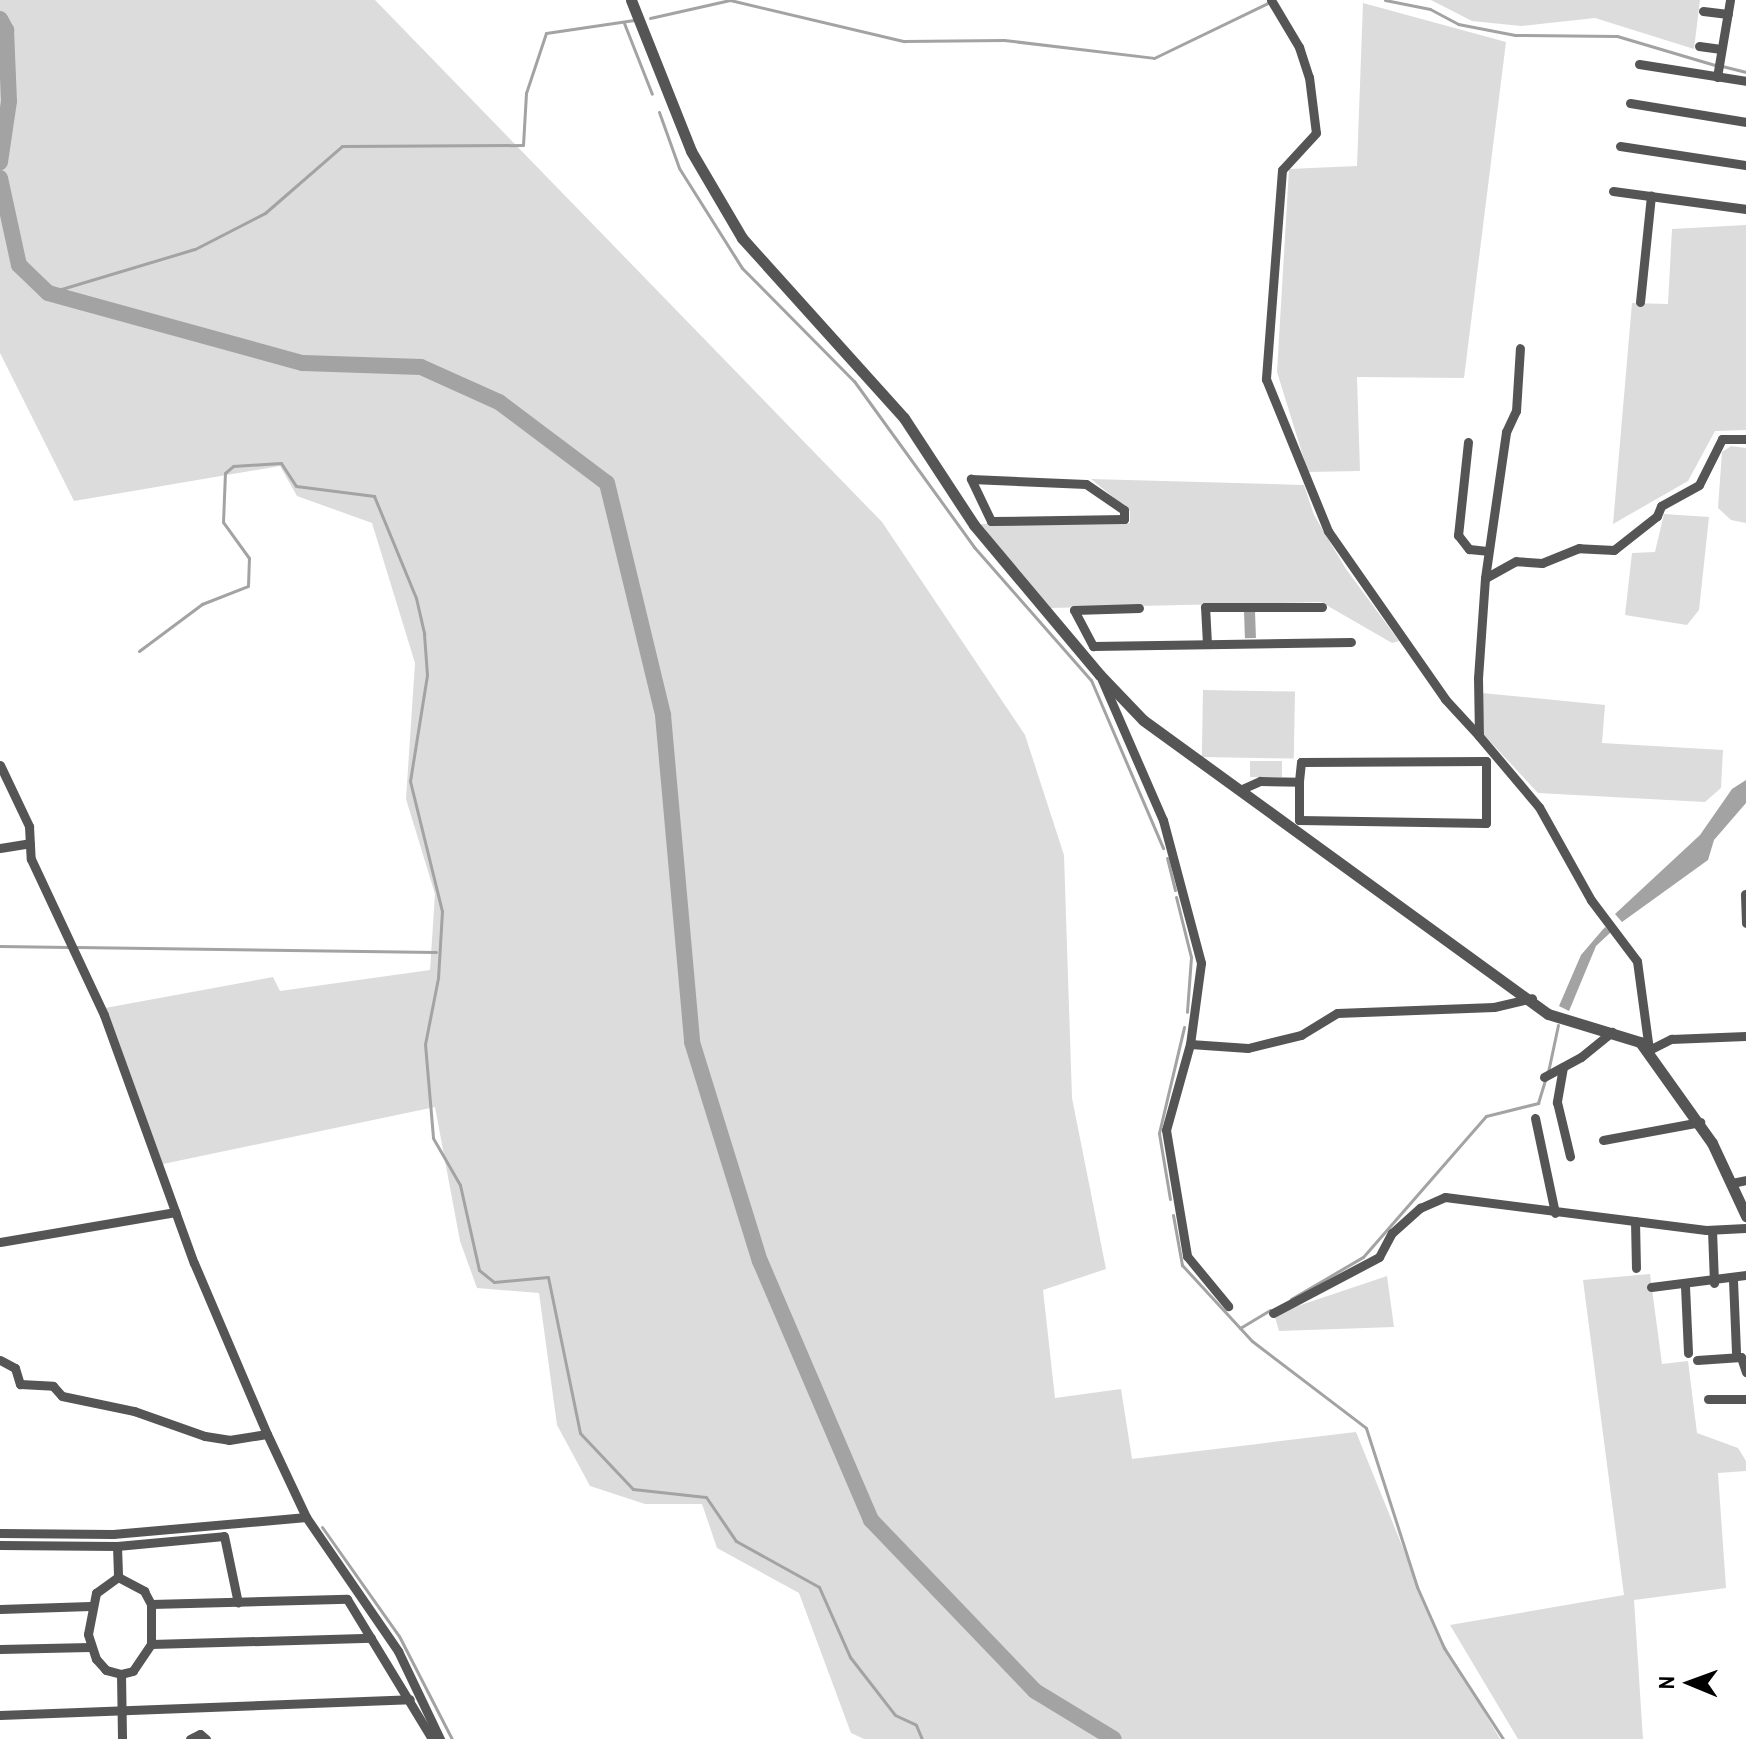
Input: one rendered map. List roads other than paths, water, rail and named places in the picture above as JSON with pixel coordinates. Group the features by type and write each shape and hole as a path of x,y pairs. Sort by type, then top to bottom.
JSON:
{"street":[{"path":"631,0 691,151 742,238 904,418 962,507 1015,578 1143,720 1242,789 1334,863 1532,998 1548,1014 1612,1032 1649,1050"},
{"path":"1271,0 1299,47 1309,77 1316,133 1282,170 1266,379 1328,531 1445,699 1539,807 1591,900 1631,949 1649,1050 1700,1122 1745,1210"},
{"path":"1717,77 1730,0"},
{"path":"1703,11 1728,14"},
{"path":"1699,46 1721,49"},
{"path":"1639,64 1746,81"},
{"path":"1630,103 1746,122"},
{"path":"1620,146 1746,165"},
{"path":"1613,191 1746,209"},
{"path":"1640,302 1651,196"},
{"path":"1479,736 1487,551 1506,432 1516,411 1520,348"},
{"path":"1485,578 1516,561 1542,563 1579,548 1614,550 1657,516 1661,506 1699,485 1722,439 1746,439"},
{"path":"1468,442 1458,535 1469,549 1487,551"},
{"path":"971,479 1086,484 1124,510 1124,519 991,521 982,502 971,479"},
{"path":"962,507 982,502"},
{"path":"1207,644 1205,607 1322,607"},
{"path":"1139,608 1074,610 1093,646 1351,642"},
{"path":"1064,633 1081,624"},
{"path":"1100,675 1163,820 1194,929 1201,990 1190,1044 1166,1130 1175,1206 1187,1256 1228,1306"},
{"path":"1486,761 1486,823 1299,820 1299,782 1301,762 1486,761"},
{"path":"0,765 29,826 30,843 52,907 104,1015 175,1212 267,1434 306,1517 398,1651 440,1739"},
{"path":"1242,789 1260,781 1299,782"},
{"path":"0,848 30,843"},
{"path":"1745,894 1746,923"},
{"path":"1190,1044 1248,1048 1301,1035 1337,1013 1494,1007 1532,998"},
{"path":"1548,1075 1612,1032"},
{"path":"1649,1050 1671,1039 1746,1036"},
{"path":"1563,1067 1557,1102 1570,1156"},
{"path":"1535,1118 1555,1213"},
{"path":"1603,1140 1700,1122"},
{"path":"1732,1183 1746,1180"},
{"path":"1273,1313 1379,1257 1392,1233 1433,1200 1458,1196 1555,1213 1712,1230 1746,1228"},
{"path":"0,1242 175,1212"},
{"path":"1635,1221 1636,1268"},
{"path":"1712,1230 1714,1283"},
{"path":"1651,1287 1714,1283 1746,1275"},
{"path":"1733,1280 1736,1352"},
{"path":"1685,1286 1688,1353"},
{"path":"1697,1360 1741,1357 1746,1372"},
{"path":"0,1360 15,1368 20,1384 53,1386 62,1396 134,1411 217,1439 267,1434"},
{"path":"1708,1399 1746,1399"},
{"path":"0,1533 113,1534 306,1517"},
{"path":"0,1545 117,1546 224,1536 238,1603"},
{"path":"117,1546 118,1577"},
{"path":"118,1577 144,1591 151,1604 151,1644 133,1671 121,1674 106,1670 90,1647 90,1606 105,1581 118,1577"},
{"path":"151,1604 347,1599 432,1739"},
{"path":"0,1609 90,1606"},
{"path":"151,1644 371,1638"},
{"path":"0,1649 90,1647"},
{"path":"121,1674 122,1739"},
{"path":"0,1715 410,1699"},
{"path":"190,1739 200,1734 206,1739"}],"waterway":[{"path":"650,18 730,0 904,41 1004,40 1154,58 1270,2"},
{"path":"1385,0 1430,9 1458,24 1515,35 1617,36 1715,65"},
{"path":"0,19 6,30 9,101 0,162"},
{"path":"48,293 195,249 265,213 342,146 523,145 526,93 546,33 634,20"},
{"path":"624,23 652,94"},
{"path":"1722,66 1746,72"},
{"path":"659,112 679,168 742,268 854,381 974,547 1091,680 1163,848"},
{"path":"0,178 19,265 48,293 303,363 421,367 499,402 607,483 663,715 692,1042 760,1261 871,1520 1035,1691 1114,1739"},
{"path":"139,651 202,604 248,586 249,558 223,522 225,473 233,466 281,463 296,486 374,496 416,598 424,634 427,675 410,781 442,911 438,978 425,1044 433,1138 460,1185 479,1270 494,1282 548,1277 580,1433 633,1489 706,1497 736,1541 819,1587 850,1657 895,1715 916,1725 922,1739"},
{"path":"1167,858 1175,890"},
{"path":"1176,897 1191,957 1187,1012"},
{"path":"0,946 68,947"},
{"path":"76,947 436,952"},
{"path":"1548,1072 1558,1025"},
{"path":"1170,1199 1159,1133 1184,1027"},
{"path":"1291,1299 1363,1257 1486,1116 1538,1103 1545,1080"},
{"path":"1173,1215 1182,1265 1252,1341 1366,1428 1417,1587 1444,1648 1503,1739"},
{"path":"1240,1328 1270,1310"},
{"path":"322,1527 399,1636 452,1739"}]}
